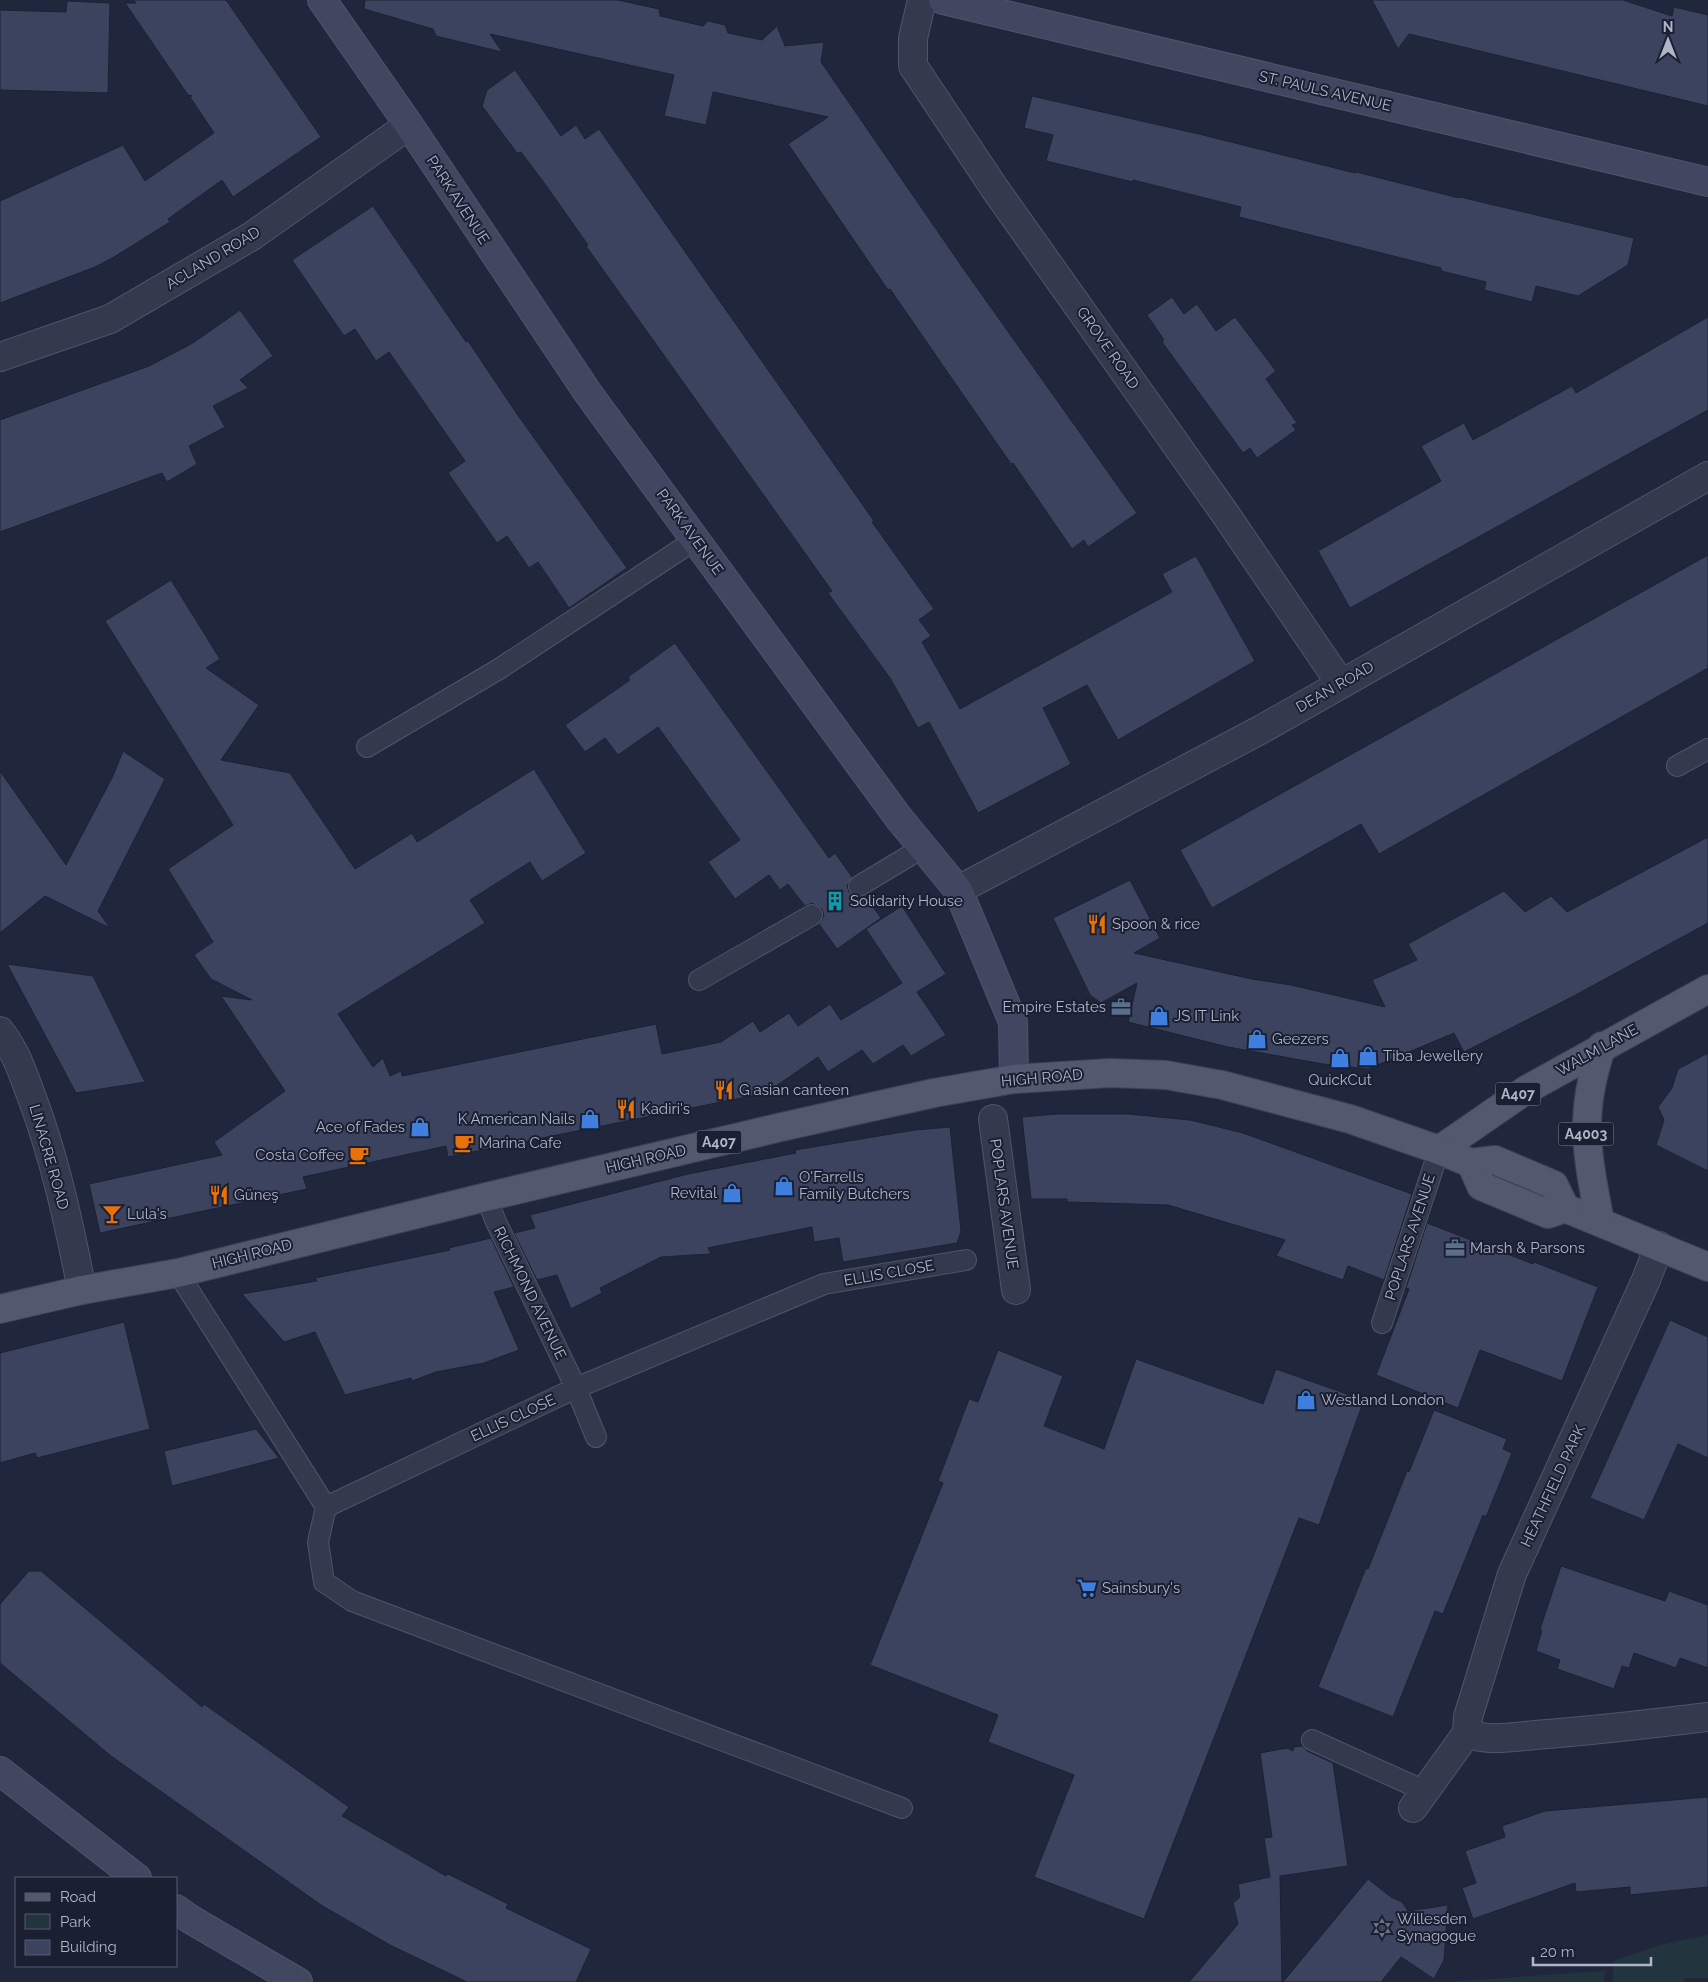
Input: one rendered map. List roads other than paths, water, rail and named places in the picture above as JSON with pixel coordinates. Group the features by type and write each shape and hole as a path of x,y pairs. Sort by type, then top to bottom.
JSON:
{"main road":[{"name":"WALM LANE","path":"1439,1150 1509,1100 1602,1046 1708,989"},
{"name":"A4003","path":"1600,1222 1588,1159 1586,1113 1593,1073 1602,1046"},
{"name":"HIGH ROAD","path":"0,1309 82,1290 178,1273 486,1197 934,1093 1014,1079 1110,1073 1166,1075 1222,1085 1330,1113 1439,1150 1471,1163 1495,1160 1554,1186 1565,1208 1600,1222"},
{"path":"1600,1222 1708,1267"}],"street":[{"name":"PARK AVENUE","path":"322,0 409,124 588,393 898,817 958,890 1013,1022 1014,1079"},
{"name":"GROVE ROAD","path":"922,0 913,38 913,66 995,189 1226,515 1341,684"},
{"name":"ST. PAULS AVENUE","path":"943,0 1708,182"},
{"name":"ACLAND ROAD","path":"0,358 110,319 252,236 409,124"},
{"name":"DEAN ROAD","path":"958,890 1262,729 1708,476"},
{"name":"LINACRE ROAD","path":"0,1031 13,1048 46,1135 74,1246 82,1290"},
{"name":"POPLARS AVENUE","path":"993,1119 1016,1290"},
{"name":"HEATHFIELD PARK","path":"1419,1800 1467,1733 1468,1717 1512,1574 1646,1280 1659,1246"},
{"path":"1467,1733 1480,1738 1556,1734 1708,1717"},
{"path":"0,1771 136,1877"},
{"path":"178,1910 298,1982"}],"lane":[{"path":"367,747 499,669 695,540"},
{"path":"1677,766 1708,749"},
{"path":"858,886 924,847"},
{"path":"699,980 812,915"},
{"name":"POPLARS AVENUE","path":"1382,1323 1439,1150"},
{"name":"RICHMOND AVENUE","path":"486,1197 496,1222 576,1388 596,1437"},
{"name":"ELLIS CLOSE","path":"326,1507 576,1388 824,1284 966,1260"},
{"path":"178,1273 326,1507 318,1542 324,1582 352,1601 902,1808"},
{"path":"1312,1740 1419,1800"}],"place":[{"name":"Solidarity House","path":"835,901"},
{"name":"Spoon & rice","path":"1097,924"},
{"name":"Empire Estates","path":"1121,1007"},
{"name":"JS IT Link","path":"1159,1016"},
{"name":"Geezers","path":"1257,1039"},
{"name":"Tiba Jewellery","path":"1368,1056"},
{"name":"QuickCut","path":"1340,1058"},
{"name":"G asian canteen","path":"724,1090"},
{"name":"Kadiri's","path":"626,1109"},
{"name":"K American Nails","path":"590,1119"},
{"name":"Ace of Fades","path":"420,1127"},
{"name":"Marina Cafe","path":"464,1143"},
{"name":"Costa Coffee","path":"359,1155"},
{"name":"O'Farrells Family Butchers","path":"784,1186"},
{"name":"Revital","path":"732,1193"},
{"name":"Güneş","path":"219,1195"},
{"name":"Lula's","path":"112,1214"},
{"name":"Marsh & Parsons","path":"1455,1248"},
{"name":"Westland London","path":"1306,1400"},
{"name":"Sainsbury's","path":"1087,1588"},
{"name":"Willesden Synagogue","path":"1382,1928"}]}
